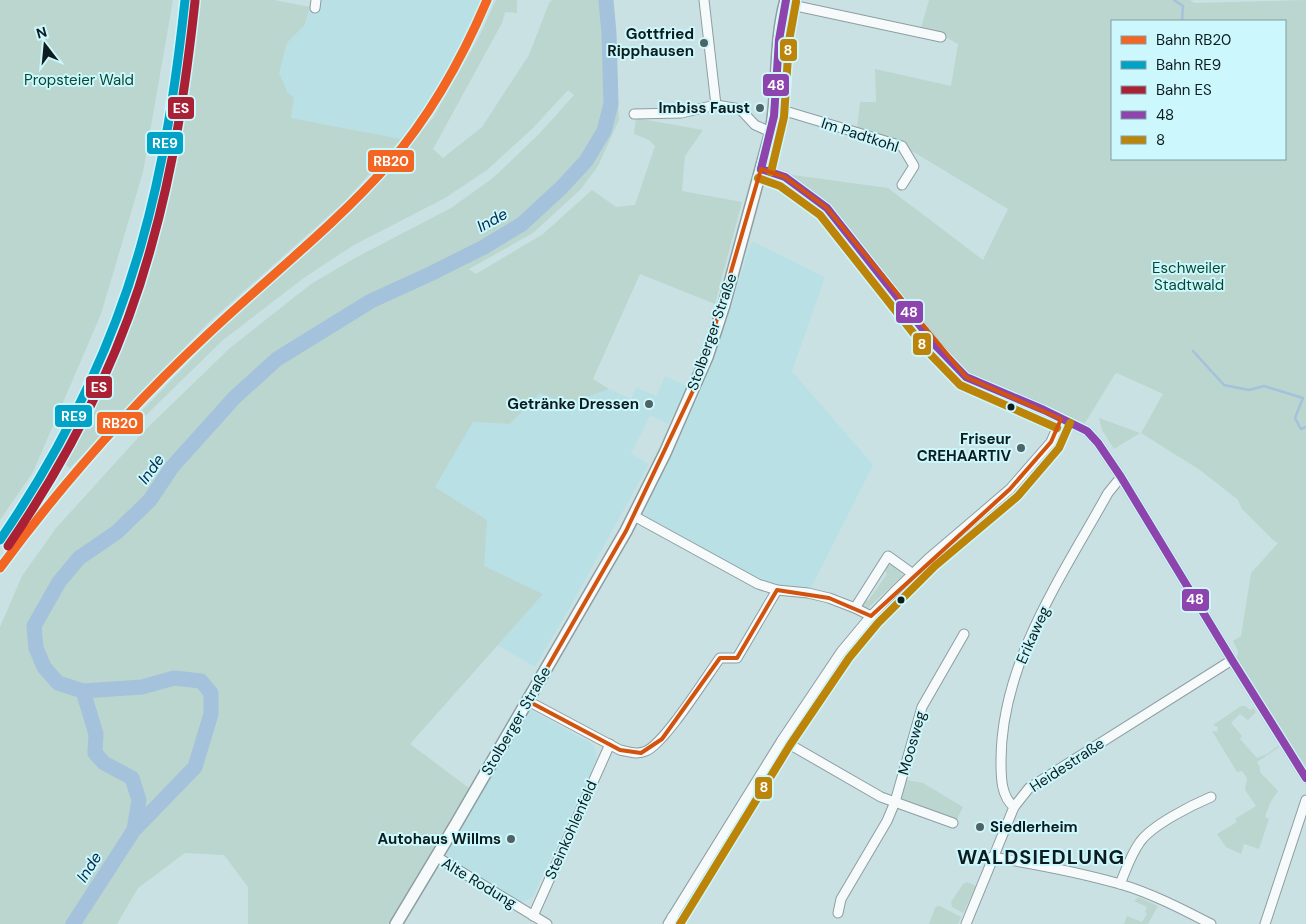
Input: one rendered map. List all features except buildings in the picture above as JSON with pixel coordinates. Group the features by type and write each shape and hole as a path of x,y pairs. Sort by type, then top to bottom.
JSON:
{"main road":[{"name":"Stolberger Straße","path":"396,924 528,701 634,516 704,366 724,305 771,132 776,108 780,36 785,1"}],"street":[{"path":"704,0 716,105"},
{"path":"785,1 802,7 941,37"},
{"path":"634,114 681,113 716,105 740,109 755,125 771,132"},
{"name":"Im Padtkohl","path":"776,108 902,146 914,166 902,185"},
{"path":"762,168 785,177 827,208 932,341 966,377 1087,431 1098,443 1121,477 1306,778"},
{"path":"680,924 670,921 782,740 841,652 871,616 928,559 1010,489 1051,442 1061,419"},
{"name":"Erikaweg","path":"1014,807 1007,800 1002,782 1001,753 1005,718 1016,675 1043,610 1108,493 1121,477"},
{"path":"634,516 758,584 777,590 808,593 829,598 871,616"},
{"path":"855,608 888,556 913,574"},
{"path":"528,701 620,750 634,753 648,750 662,739 720,658 737,658 777,590"},
{"name":"Moosweg","path":"838,913 841,899 887,821 896,802 922,707 964,634"},
{"name":"Heidestraße","path":"966,924 1014,807 1028,788 1232,660"},
{"path":"782,740 881,797 953,823"},
{"name":"Steinkohlenfeld","path":"533,916 610,744"},
{"path":"1120,884 1132,854 1144,837 1155,828 1198,802 1211,797"},
{"path":"1265,924 1306,800"},
{"name":"Alte Rodung","path":"437,857 547,924"},
{"path":"992,857 1120,884 1172,905 1211,924"}],"highlighted area":[{"path":"761,169 785,177 827,208 966,377 1061,419 1051,442 1010,489 871,616 829,598 777,590 737,658 720,658 662,739 641,753 620,750 528,701 626,531 701,374"}],"shaded area":[{"path":"321,0 482,0 469,32 423,110 401,139 291,118 294,97 288,93 279,73 287,43 304,26 310,7 319,9"},
{"path":"752,241 825,277 792,371 873,465 810,590 777,587 759,581 642,517 700,393 713,360"},
{"path":"665,376 687,386 668,424 650,415 631,454 649,464 535,667 497,645 543,594 483,566 487,520 435,487 473,422 510,424 540,393 567,404 609,389 631,399 636,387 656,396"},
{"path":"529,709 594,745 597,759 532,898 521,902 445,855"}],"green space":[{"name":"Propsteier Wald","path":"0,0 173,0 143,172 101,314 33,472 0,520"},
{"path":"193,0 274,0 310,7 304,26 287,43 279,73 288,93 294,97 291,118 401,139 344,202 207,324 70,468 60,461 95,402 134,307 160,221 186,76"},
{"path":"496,0 517,0 517,13 505,12 502,23 433,149 443,158 482,127 529,55 549,3 552,0 611,0 615,33 619,120 598,166 581,189 533,233 469,269 476,274 543,234 592,190 616,207 635,205 655,146 649,140 634,134 636,118 703,130 685,156 682,191 742,202 715,304 640,274 593,379 609,389 567,404 540,393 510,424 473,422 435,487 487,520 484,566 543,594 410,744 469,788 388,924 248,924 248,887 224,855 185,853 138,888 117,924 0,924 0,627 22,576 56,528 145,430 230,348 311,284 357,257 451,208 493,178 540,133 574,95 568,90 533,128 487,170 445,198 354,245 305,277 223,340 139,422 134,419 216,334 354,210 433,118 479,37"},
{"name":"Eschweiler Stadtwald","path":"929,0 1190,0 1194,3 1306,0 1306,767 1237,658 1238,651 1233,641 1241,636 1251,573 1278,543 1242,509 1238,500 1200,470 1141,433 1163,394 1117,373 1085,423 967,375 919,320 830,205 786,174 888,188 983,260 1008,209 902,145 857,129 860,102 876,102 875,69 951,86 958,44 939,33 921,28"},
{"path":"1099,418 1140,433 1114,449 1102,430"},
{"path":"885,563 893,563 903,575 866,610 860,603 865,596 868,601 887,574 883,567"},
{"path":"1241,706 1246,706 1250,710 1253,708 1256,712 1248,720 1240,714 1231,723 1242,736 1240,739 1257,758 1279,747 1257,762 1260,772 1278,791 1270,803 1265,817 1269,819 1259,849 1244,844 1241,854 1226,847 1217,834 1237,822 1235,819 1256,806 1245,790 1247,778 1242,771 1237,772 1212,731 1217,732 1218,727 1213,725"},
{"path":"906,780 923,783 963,807 956,821 901,801"},
{"path":"967,882 976,886 963,913 952,907 951,902 963,884"},
{"path":"1139,897 1158,906 1148,924 1124,924 1127,916 1142,922 1147,914 1145,912 1147,907 1134,901"},
{"path":"937,906 961,917 958,924 929,924"}],"waterway":[{"name":"Inde","path":"73,924 134,830 195,767 211,714 211,693 201,681 174,678 142,687 83,691 58,683 44,667 36,648 34,626 59,582 79,558 117,532 150,500 172,467 235,397 277,359 371,301 484,247 522,224 562,187 586,161 604,131 611,104 606,0"},
{"path":"1174,0 1183,6 1182,20"},
{"path":"1193,351 1224,385 1249,390 1264,386 1303,398 1295,418 1301,429 1306,427"},
{"path":"83,691 96,734 95,753 104,763 132,778 139,800 134,830"}],"rail line":[{"name":"RE9","path":"0,540 23,506 64,435 100,361 129,284 149,215 163,154 178,62 185,0"},
{"name":"RB20","path":"0,568 72,476 150,390 206,336 345,210 388,165 418,127 444,86 467,44 487,0"},
{"name":"ES","path":"8,546 53,476 92,402 110,364 139,287 159,217 173,155 188,63 195,1"}],"transit line":[{"name":"48","path":"761,169 774,116 779,40 786,0"},
{"name":"8","path":"771,172 784,117 789,41 796,2"},
{"name":"48","path":"761,169 785,177 827,208 937,347 966,377 1044,410 1087,431 1098,443 1121,477 1306,778"},
{"name":"8","path":"758,178 780,186 820,215 929,353 960,385 1057,428"},
{"name":"8","path":"680,924 790,745 849,658 878,623 935,566 1018,496 1059,448 1070,423"}],"place":[{"name":"Gottfried Ripphausen","path":"704,43"},
{"name":"Imbiss Faust","path":"760,108"},
{"name":"Getränke Dressen","path":"649,404"},
{"name":"Friseur CREHAARTIV","path":"1021,448"},
{"name":"Siedlerheim","path":"980,827"},
{"name":"Autohaus Willms","path":"511,839"}],"district":[{"name":"WALDSIEDLUNG","path":"1041,857"}]}
